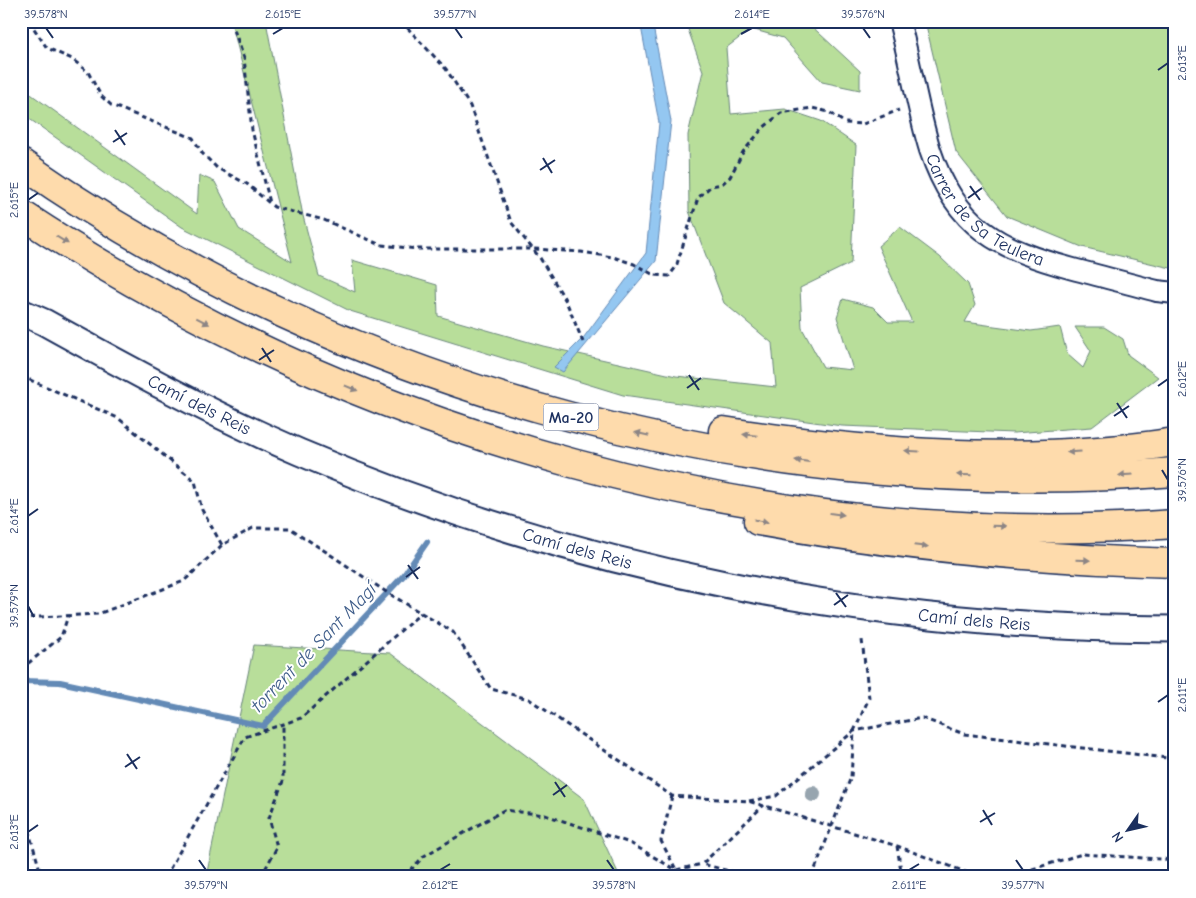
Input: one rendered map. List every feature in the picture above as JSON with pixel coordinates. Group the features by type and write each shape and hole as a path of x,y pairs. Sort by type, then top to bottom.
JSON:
{"highway":[{"name":"Ma-20","path":"21,163 93,210 166,253 257,301 349,342 447,379 593,422 693,445 801,461 901,472 1055,477 1175,472"},
{"name":"Ma-20","path":"21,214 92,259 182,310 274,356 416,414 514,446 611,473 711,494 870,518 981,526 1069,527 1175,524"},
{"path":"349,342 453,362 549,392 640,415 741,434 848,446 980,454 1080,452 1175,442"},
{"path":"416,414 515,464 608,490 702,511 904,544 1074,559 1175,563"}],"street":[{"name":"Carrer de Sa Teulera","path":"899,21 930,148 948,191 972,222 991,238 1034,258 1157,291 1175,293"},
{"name":"Camí dels Reis","path":"21,312 233,423 299,452 472,517 589,552 764,592 847,606 1004,624 1175,629"}],"path":[{"path":"29,21 47,48 72,59 88,72 101,96 111,105 193,138 202,153 217,168 247,184 272,205 290,213 324,220 381,245 418,249 534,249 613,257 634,264 654,274 669,276 676,267 698,198 712,186 722,184 730,177 743,152 763,128 781,113 812,108 829,112 845,123 863,124 918,104"},
{"path":"231,21 244,58 252,130 272,205"},
{"path":"401,21 446,69 470,106 511,222 534,249 566,301 583,342"},
{"path":"21,376 118,418 195,481 202,510 222,544"},
{"path":"21,618 98,614 184,581 222,544 253,528 290,528 453,632 490,689 529,699 672,796 748,801 897,846 968,873 994,877"},
{"path":"165,877 245,737 300,718 421,613"},
{"path":"21,668 61,637 68,616"},
{"path":"812,877 851,778 854,731 869,698 862,640"},
{"path":"748,801 776,796 854,731 922,718 964,734 1175,758"},
{"path":"261,877 277,848 270,818 283,781 283,724"},
{"path":"1167,758 1175,770"},
{"path":"672,796 660,841 680,877"},
{"path":"21,804 42,877"},
{"path":"702,864 764,806"},
{"path":"404,877 424,856 504,810 544,815 630,843 676,870 702,864 752,877"},
{"path":"897,846 902,877"},
{"path":"1006,877 1082,854 1175,860"},
{"path":"962,877 968,873"}],"green space":[{"path":"231,21 266,21 303,216 319,276 355,292 352,260 437,285 438,316 543,346 676,376 776,387 772,343 724,303 689,211 688,135 703,71 685,21 806,21 860,71 860,90 822,82 783,38 751,29 726,48 731,114 785,109 821,121 856,145 851,263 800,288 802,328 823,367 853,370 837,317 843,299 873,307 888,322 912,322 878,246 900,227 940,257 968,284 975,305 965,322 1031,331 1060,327 1067,354 1083,368 1091,351 1075,327 1104,327 1123,339 1128,355 1158,377 1092,427 1014,433 842,426 623,395 350,311 182,227 21,113 21,87 197,214 199,175 215,182 239,229 292,262"},
{"path":"925,21 1175,21 1175,269 1082,247 1007,216 956,152"},
{"path":"254,645 390,653 584,799 620,877 206,877"}],"water":[{"path":"640,21 652,21 671,121 656,261 563,372 554,367 584,337 646,253 659,123"}],"waterway":[{"name":"torrent de Sant Magí","path":"21,681 60,682 263,726 404,575 427,542"}]}
